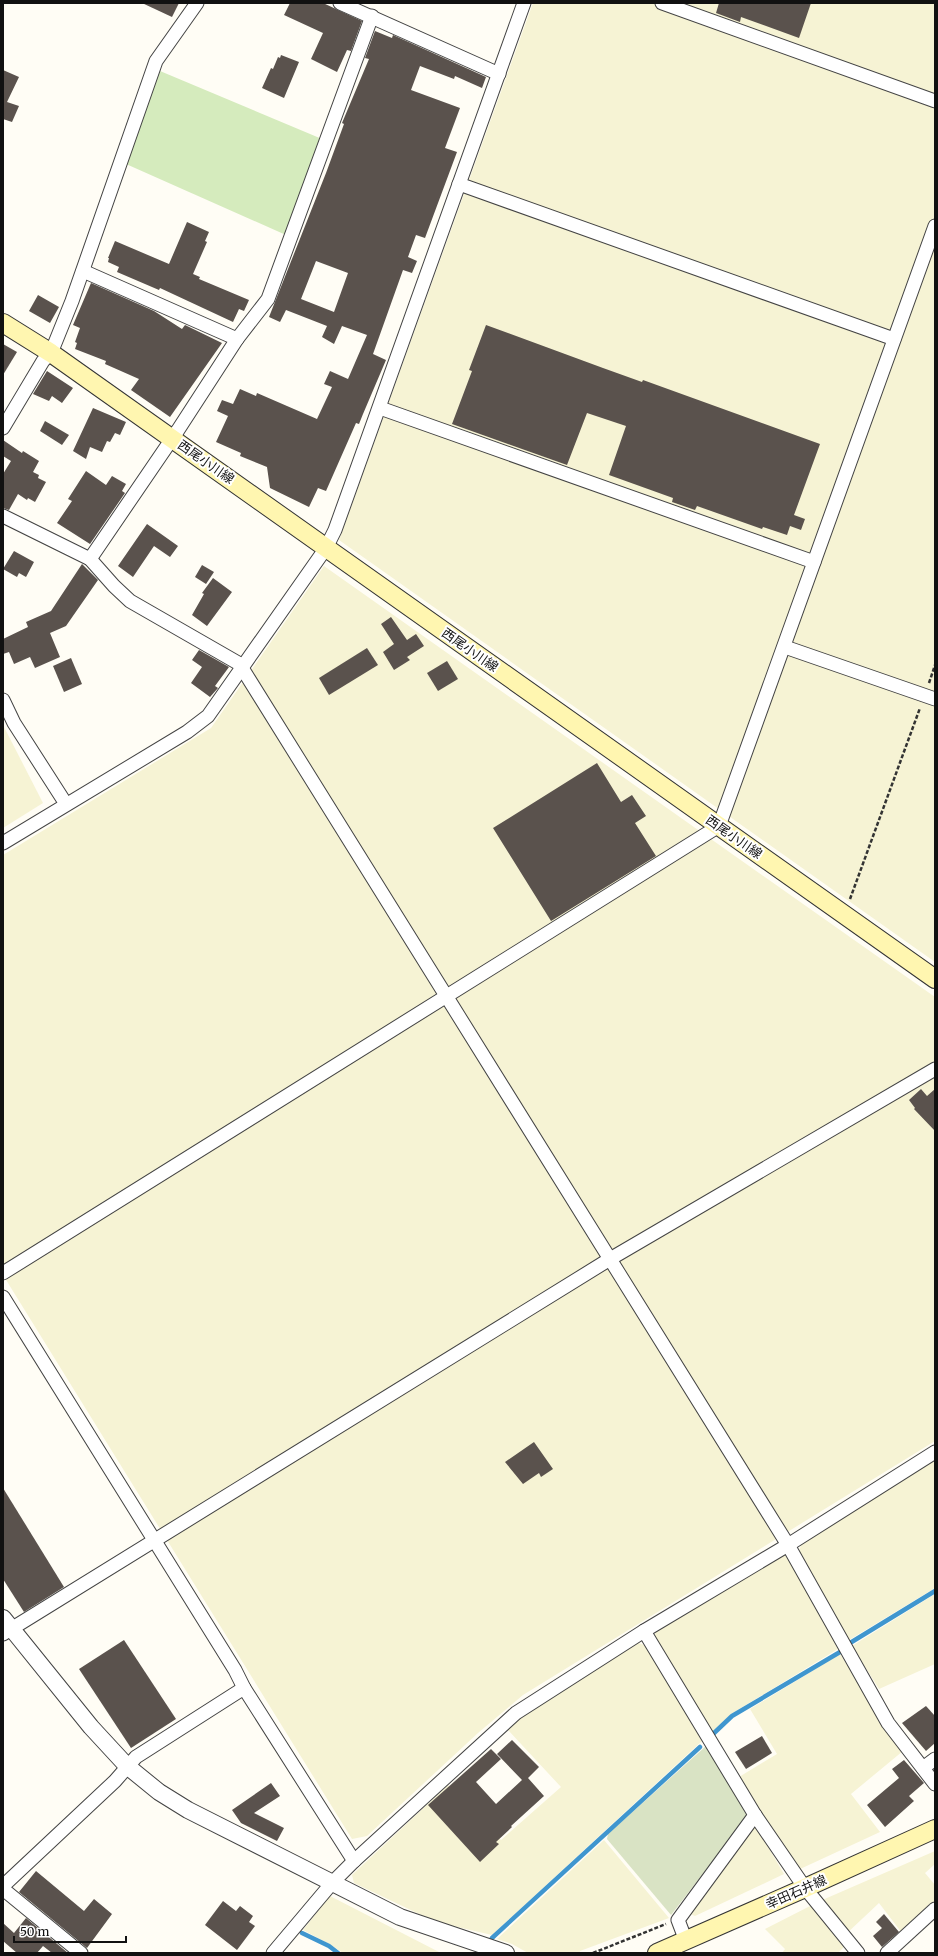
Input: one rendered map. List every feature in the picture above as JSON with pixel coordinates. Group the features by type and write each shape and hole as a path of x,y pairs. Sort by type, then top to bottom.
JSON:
{"main road":[{"name":"西尾小川線","path":"3,323 51,353 172,438 935,979"},
{"name":"幸田石井線","path":"657,1953 935,1829"}],"street":[{"path":"3,428 43,361 51,353 83,271 156,61 197,3"},
{"path":"340,3 499,74"},
{"path":"3,843 199,723 208,716 326,548 335,530 380,408 524,3"},
{"path":"662,3 935,101"},
{"path":"90,559 237,339 268,299 372,16"},
{"path":"459,184 894,339"},
{"path":"3,1273 719,826 785,647 814,562 935,226"},
{"path":"83,271 237,339"},
{"path":"380,408 814,562"},
{"path":"3,516 90,559 114,586 130,601 238,663 242,668 448,996 788,1545 888,1723 935,1784"},
{"path":"785,647 930,698"},
{"path":"3,700 14,723 66,804"},
{"path":"506,1953 400,1917 173,1801 142,1780 126,1766 6,1627 154,1541 610,1259 935,1069"},
{"path":"3,1297 235,1670 244,1688 354,1861"},
{"path":"273,1953 332,1883 354,1861 516,1712 644,1631 788,1545 935,1452"},
{"path":"644,1631 755,1815 805,1888 858,1953"},
{"path":"81,1953 3,1887 115,1781 126,1766 136,1757 244,1688"},
{"path":"923,1768 935,1759"},
{"path":"686,1941 678,1920 755,1815"},
{"path":"887,1953 935,1909"}],"path":[{"path":"842,914 848,905 930,698 935,664"},
{"path":"593,1953 678,1920"}],"shaded area":[{"path":"533,3 935,3 935,962 339,540"},
{"path":"324,566 935,997 935,1441 523,1695 478,1733 367,1836 352,1839 3,1275 3,855 211,728"},
{"path":"3,725 43,803 3,828"},
{"path":"935,1459 935,1588 849,1640 799,1551 802,1542"},
{"path":"782,1552 790,1556 838,1649 731,1714 711,1733 653,1638 657,1630"},
{"path":"935,1594 935,1664 879,1689 852,1646"},
{"path":"635,1642 647,1646 702,1741 492,1935 436,1922 354,1883 352,1875 448,1785 501,1840 561,1787 507,1729 529,1711"},
{"path":"840,1654 903,1751 851,1794 880,1832 798,1870 739,1777 777,1754 750,1709"},
{"path":"755,1825 784,1874 695,1916 688,1913"},
{"path":"604,1840 669,1918 580,1951 580,1953 528,1953 512,1944 497,1939"},
{"path":"935,1851 935,1864 925,1873 935,1885 935,1901 902,1933 879,1903 846,1934 820,1901"},
{"path":"330,1896 441,1953 343,1953 303,1930"},
{"path":"814,1904 846,1945 838,1953 782,1953 785,1949 765,1929"}],"green space":[{"path":"160,71 322,139 286,235 126,164"},
{"path":"706,1746 749,1814 671,1915 607,1839 608,1834"}],"building":[{"path":"142,3 179,3 172,17"},
{"path":"290,3 323,3 362,21 351,51 347,50 337,72 311,59 323,33 284,15"},
{"path":"719,3 811,3 799,38 741,17 740,22 716,13"},
{"path":"375,31 392,38 393,35 486,77 482,88 455,76 454,79 420,66 411,90 460,108 445,148 457,152 425,238 416,235 408,257 417,261 412,273 403,270 373,354 386,360 359,424 356,423 326,491 318,488 309,507 270,488 267,467 240,456 241,453 216,442 228,416 217,411 222,400 233,404 240,389 256,396 257,393 317,419 332,387 324,384 330,371 348,379 367,335 342,326 334,344 322,337 327,326 286,310 280,322 269,317 326,173 344,124 342,123 369,59 365,58","holes":["316,261 348,273 334,312 301,299"]},
{"path":"281,55 299,62 284,98 262,88 271,68 273,69 278,57 280,58"},
{"path":"3,70 19,77 7,102 19,106 12,122 3,119"},
{"path":"187,222 209,232 205,241 207,242 193,274 200,277 199,279 249,300 244,311 239,309 233,322 160,288 159,290 117,272 119,267 108,262 108,258 115,241 169,264"},
{"path":"91,283 154,311 182,329 185,325 222,343 170,417 131,390 139,379 105,364 106,361 75,349 77,343 75,342 80,328 73,325"},
{"path":"38,295 59,307 50,323 29,311"},
{"path":"486,325 642,382 643,380 820,444 794,515 805,519 801,530 790,526 787,535 763,527 762,529 697,506 695,510 672,502 673,498 609,475 626,426 587,413 567,465 452,424 472,371 469,370"},
{"path":"3,344 17,352 3,375"},
{"path":"47,371 73,388 62,403 52,396 49,401 33,394"},
{"path":"93,408 126,422 120,435 115,433 110,442 107,441 102,452 90,447 86,459 73,451"},
{"path":"45,421 69,435 62,445 40,431"},
{"path":"3,440 22,453 23,451 39,461 33,472 39,475 38,478 46,482 35,502 28,498 27,500 18,494 9,510 3,508 3,474 11,461 3,456"},
{"path":"86,471 106,485 112,476 126,484 122,491 125,493 90,544 57,523 72,501 68,499"},
{"path":"147,524 178,546 170,557 154,546 133,577 118,566"},
{"path":"14,551 34,562 26,577 19,573 17,577 3,569"},
{"path":"82,564 98,580 66,626 50,633 60,657 35,668 30,657 14,664 9,652 3,654 3,639 28,627 26,622 51,611"},
{"path":"202,565 214,572 206,584 195,577"},
{"path":"213,578 232,592 207,626 192,615 204,594 202,593"},
{"path":"391,617 407,640 416,634 424,646 407,657 410,660 394,670 383,652 394,644 381,624"},
{"path":"367,648 378,665 329,695 319,678"},
{"path":"199,650 229,667 215,686 218,688 210,697 191,683 202,667 192,660"},
{"path":"71,658 82,684 64,692 53,666"},
{"path":"447,661 458,679 438,691 427,673"},
{"path":"597,763 621,802 632,795 646,816 635,823 656,856 551,921 493,828"},
{"path":"921,1089 927,1096 935,1089 935,1131 914,1109 915,1108 909,1100"},
{"path":"534,1442 553,1469 541,1477 539,1473 523,1484 505,1462"},
{"path":"3,1488 64,1587 24,1612 3,1579"},
{"path":"124,1640 176,1719 131,1748 79,1669"},
{"path":"926,1706 935,1716 935,1743 926,1751 902,1723"},
{"path":"762,1736 772,1753 746,1769 735,1752"},
{"path":"512,1740 539,1767 528,1778 544,1796 511,1826 512,1827 496,1842 499,1844 480,1862 428,1805 491,1749 501,1759 476,1782 496,1804 522,1780 497,1754"},
{"path":"904,1760 924,1783 909,1796 914,1801 885,1827 867,1805 899,1778 892,1769"},
{"path":"271,1783 280,1796 254,1813 284,1828 277,1841 241,1823 232,1810"},
{"path":"36,1871 84,1911 94,1899 112,1914 87,1948 19,1892"},
{"path":"223,1901 236,1911 240,1906 253,1916 249,1922 255,1926 237,1950 205,1925"},
{"path":"884,1914 899,1932 882,1947 873,1936 882,1928 876,1922"},
{"path":"26,1918 68,1953 52,1953 43,1946 37,1953 17,1953 3,1941 3,1923 14,1933"}],"waterway":[{"path":"850,1643 935,1591"},
{"path":"712,1735 732,1716 840,1652"},
{"path":"492,1938 700,1747"},
{"path":"302,1933 329,1946 338,1953"}]}
